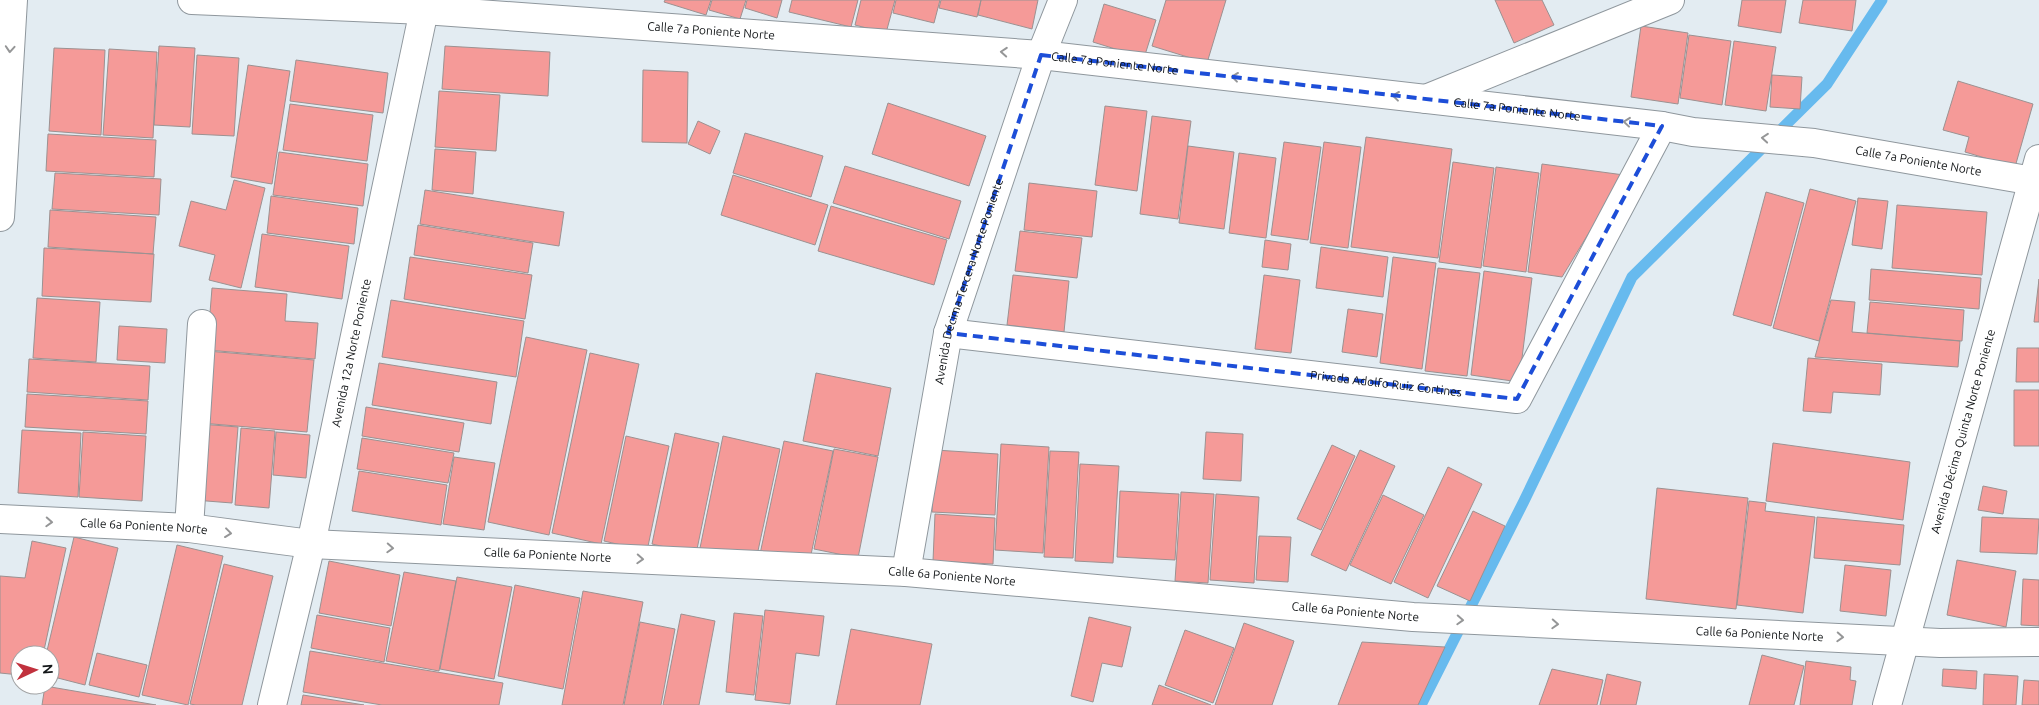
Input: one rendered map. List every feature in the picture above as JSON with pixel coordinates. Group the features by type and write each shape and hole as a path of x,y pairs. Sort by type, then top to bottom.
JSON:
{"street":[{"path":"0,216 13,0"},
{"name":"Calle 7a Poniente Norte","path":"192,0 426,5 1041,54 1424,100 1662,126 1693,132 1814,143 2037,174"},
{"name":"Avenida Décima Tercera Norte Poniente","path":"906,572 948,333 1041,54 1063,0"},
{"path":"1424,100 1670,0"},
{"name":"Avenida 12a Norte Poniente","path":"272,705 311,544 426,5"},
{"name":"Privada Adolfo Ruiz Cortines","path":"948,333 1517,399 1662,126"},
{"name":"Avenida Décima Quinta Norte Poniente","path":"1887,705 2037,174"},
{"path":"190,528 202,324"},
{"name":"Calle 6a Poniente Norte","path":"0,520 190,528 311,544 906,572 1413,618 1904,640 2039,642"}],"highlighted area":[{"path":"1041,55 1662,126 1517,399 948,333"}],"building":[{"path":"665,0 711,0 706,15 664,2"},
{"path":"712,0 746,0 740,19 709,10"},
{"path":"747,0 782,0 777,18 745,8"},
{"path":"792,0 858,0 851,27 789,12"},
{"path":"861,0 895,0 886,33 855,25"},
{"path":"896,0 940,0 934,23 893,13"},
{"path":"941,0 981,0 977,17 939,8"},
{"path":"981,0 1038,0 1032,29 978,15"},
{"path":"1166,0 1226,0 1207,63 1152,46"},
{"path":"1495,0 1542,0 1554,25 1514,43"},
{"path":"1742,0 1786,0 1781,33 1738,26"},
{"path":"1803,0 1856,0 1852,31 1799,23"},
{"path":"1104,4 1156,20 1144,58 1093,42"},
{"path":"1641,26 1688,33 1678,104 1631,97"},
{"path":"1689,35 1731,41 1722,105 1680,98"},
{"path":"1734,41 1776,47 1766,111 1725,105"},
{"path":"159,46 195,48 190,127 154,125"},
{"path":"445,46 550,52 548,96 442,89"},
{"path":"54,48 105,50 101,135 49,131"},
{"path":"109,49 157,52 153,138 103,135"},
{"path":"197,55 239,58 234,136 192,134"},
{"path":"296,60 388,73 383,113 290,101"},
{"path":"248,65 290,71 272,184 231,177"},
{"path":"643,70 688,72 687,143 642,142"},
{"path":"1772,75 1802,77 1800,109 1770,107"},
{"path":"1958,81 2033,104 2015,167 1965,152 1969,137 1943,130"},
{"path":"439,91 500,95 496,151 435,147"},
{"path":"888,103 986,136 969,186 872,154"},
{"path":"290,104 373,115 367,161 283,150"},
{"path":"1105,106 1147,111 1137,191 1095,185"},
{"path":"1152,116 1191,121 1178,219 1140,214"},
{"path":"698,121 720,131 710,154 688,144"},
{"path":"745,133 823,156 811,197 733,173"},
{"path":"48,134 156,140 154,177 46,171"},
{"path":"1366,137 1452,149 1438,258 1351,247"},
{"path":"1284,142 1321,147 1308,240 1271,235"},
{"path":"1324,142 1361,147 1348,248 1310,243"},
{"path":"1188,146 1234,152 1224,229 1179,223"},
{"path":"435,149 476,152 473,194 432,190"},
{"path":"279,152 368,164 363,206 273,195"},
{"path":"1239,153 1276,158 1266,238 1229,233"},
{"path":"1453,162 1494,168 1481,268 1439,262"},
{"path":"1542,164 1624,175 1562,277 1528,272"},
{"path":"845,166 961,201 949,239 833,203"},
{"path":"1496,167 1539,173 1526,272 1483,266"},
{"path":"55,173 161,179 159,215 52,209"},
{"path":"733,175 828,205 815,245 721,215"},
{"path":"234,180 265,188 241,288 209,280 215,255 179,246 191,201 226,210"},
{"path":"1029,183 1097,191 1092,237 1024,230"},
{"path":"1810,189 1856,201 1819,341 1773,328"},
{"path":"425,190 564,212 559,246 420,224"},
{"path":"1766,192 1804,203 1771,326 1733,315"},
{"path":"271,196 358,208 354,244 267,233"},
{"path":"1858,198 1888,201 1882,249 1852,245"},
{"path":"1897,205 1987,212 1982,275 1892,268"},
{"path":"831,206 947,240 934,285 818,251"},
{"path":"50,210 156,217 153,254 48,247"},
{"path":"418,225 533,243 528,273 414,255"},
{"path":"1020,231 1082,238 1077,278 1015,271"},
{"path":"262,234 349,246 342,299 255,287"},
{"path":"1265,240 1291,244 1288,270 1262,267"},
{"path":"1321,247 1388,257 1383,297 1316,288"},
{"path":"44,248 154,254 151,302 42,296"},
{"path":"410,257 532,275 525,319 404,299"},
{"path":"1393,257 1436,263 1422,369 1380,363"},
{"path":"1438,268 1480,273 1467,376 1425,371"},
{"path":"1871,269 1981,278 1979,309 1869,300"},
{"path":"1484,271 1532,278 1519,382 1471,375"},
{"path":"1013,275 1069,281 1064,332 1007,325"},
{"path":"1264,275 1300,280 1291,353 1255,349"},
{"path":"2039,279 2039,322 2034,322"},
{"path":"212,288 287,294 285,321 318,323 315,359 207,350"},
{"path":"37,298 100,302 96,362 33,358"},
{"path":"391,300 524,321 516,377 382,357"},
{"path":"1831,300 1855,302 1852,332 1960,341 1958,367 1815,357"},
{"path":"1870,302 1964,310 1962,341 1867,333"},
{"path":"1348,309 1383,314 1377,357 1342,352"},
{"path":"119,326 167,329 165,363 117,360"},
{"path":"526,337 587,350 549,535 488,522"},
{"path":"2017,348 2039,348 2039,382 2016,382"},
{"path":"207,351 314,360 307,432 201,423"},
{"path":"590,353 639,364 601,544 552,533"},
{"path":"1808,358 1882,364 1880,395 1833,392 1831,413 1803,411"},
{"path":"29,359 150,366 148,400 27,392"},
{"path":"379,363 497,382 491,424 372,405"},
{"path":"816,373 891,388 878,456 803,441"},
{"path":"2014,390 2039,390 2039,446 2014,446"},
{"path":"27,394 148,401 146,434 25,427"},
{"path":"366,407 464,423 459,452 362,436"},
{"path":"200,424 238,427 232,503 194,500"},
{"path":"241,428 275,431 269,508 235,505"},
{"path":"22,430 81,433 78,497 18,493"},
{"path":"83,432 146,436 142,501 79,497"},
{"path":"276,432 310,435 306,478 273,475"},
{"path":"1206,432 1243,434 1241,481 1203,479"},
{"path":"675,433 719,443 696,554 652,544"},
{"path":"626,436 669,446 647,551 604,541"},
{"path":"723,436 780,449 756,560 700,548"},
{"path":"362,438 454,453 448,483 357,469"},
{"path":"784,441 833,451 809,564 760,554"},
{"path":"1773,443 1910,462 1903,520 1766,501"},
{"path":"1001,444 1049,447 1043,553 995,550"},
{"path":"1332,445 1355,456 1321,530 1297,519"},
{"path":"834,449 878,457 858,558 814,549"},
{"path":"935,450 998,454 995,515 932,512"},
{"path":"1360,450 1395,466 1346,571 1311,555"},
{"path":"1050,451 1079,452 1073,558 1044,557"},
{"path":"454,457 495,463 484,530 443,524"},
{"path":"1080,464 1119,466 1113,563 1075,561"},
{"path":"1448,467 1482,484 1428,598 1394,582"},
{"path":"359,471 447,485 441,525 352,511"},
{"path":"1983,486 2007,491 2003,514 1978,510"},
{"path":"1657,488 1748,498 1736,609 1646,599"},
{"path":"1120,491 1179,494 1175,560 1117,557"},
{"path":"1181,492 1214,494 1208,583 1175,581"},
{"path":"1216,494 1259,497 1254,583 1210,580"},
{"path":"1383,495 1424,515 1391,584 1350,565"},
{"path":"1749,501 1766,503 1765,511 1815,517 1803,613 1737,605"},
{"path":"1473,511 1505,526 1470,601 1437,586"},
{"path":"935,514 995,518 993,564 933,561"},
{"path":"1817,517 1904,525 1900,565 1814,558"},
{"path":"1982,517 2039,519 2037,554 1980,552"},
{"path":"1259,536 1291,537 1288,582 1256,580"},
{"path":"74,537 118,548 85,685 60,679 60,645 48,645"},
{"path":"32,541 66,548 45,645 10,645 10,674 0,673 0,576 25,578"},
{"path":"177,545 223,556 188,705 142,695"},
{"path":"1957,560 2016,571 2006,627 1947,615"},
{"path":"329,561 400,575 391,626 319,613"},
{"path":"224,564 273,576 242,705 190,704"},
{"path":"1845,565 1891,570 1886,616 1840,611"},
{"path":"404,572 456,581 439,671 386,661"},
{"path":"457,577 512,587 494,679 440,669"},
{"path":"2023,579 2039,580 2039,626 2021,625"},
{"path":"515,585 580,598 563,689 498,676"},
{"path":"583,591 643,602 623,705 562,705"},
{"path":"765,610 824,616 819,656 796,653 790,704 755,700"},
{"path":"734,613 763,616 754,695 726,692"},
{"path":"681,614 715,621 699,705 663,705"},
{"path":"317,615 390,628 384,662 311,648"},
{"path":"1089,617 1131,627 1122,667 1102,663 1093,702 1071,696"},
{"path":"640,622 675,629 661,705 624,705"},
{"path":"1244,623 1294,641 1272,705 1215,705"},
{"path":"851,629 932,644 920,705 836,705"},
{"path":"1185,630 1234,648 1213,703 1165,685"},
{"path":"1362,642 1445,647 1418,705 1338,705"},
{"path":"310,651 503,683 499,705 382,705 303,692"},
{"path":"97,653 147,665 139,697 89,685"},
{"path":"1762,655 1804,666 1794,705 1749,705"},
{"path":"1806,661 1851,667 1850,680 1856,681 1852,705 1800,705"},
{"path":"1552,669 1603,680 1597,705 1539,705"},
{"path":"1943,669 1977,671 1976,689 1942,686"},
{"path":"1607,674 1641,682 1636,705 1600,705"},
{"path":"1984,674 2018,676 2016,705 1983,705"},
{"path":"2024,680 2039,681 2039,705 2022,705"},
{"path":"1159,685 1211,705 1152,705"},
{"path":"60,689 156,705 42,705 44,695 60,695"},
{"path":"303,695 364,705 301,705"}],"waterway":[{"path":"1421,705 1524,501 1632,277 1827,84 1882,0"}]}
